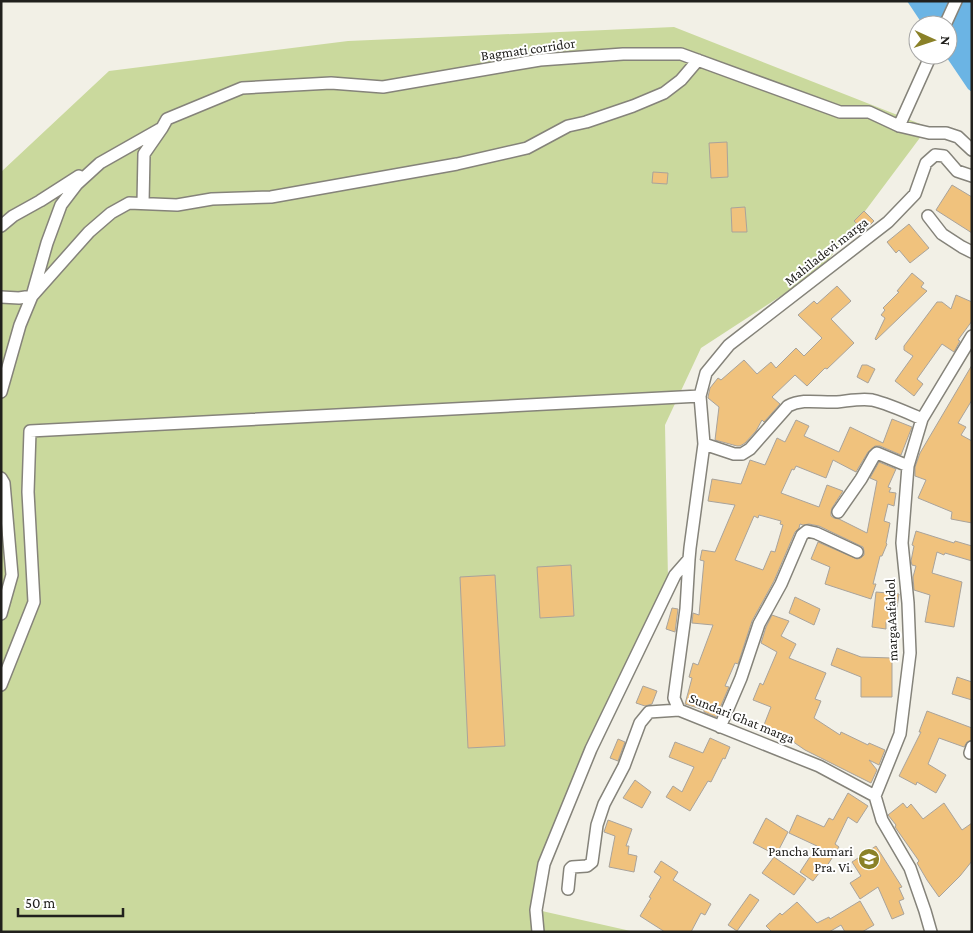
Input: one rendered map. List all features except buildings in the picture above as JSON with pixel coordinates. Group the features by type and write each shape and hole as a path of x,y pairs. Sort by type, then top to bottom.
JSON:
{"street":[{"path":"950,15 956,1"},
{"name":"Bagmati corridor","path":"143,203 144,154 168,119 242,88 331,83 383,87 540,60 623,54 681,54 840,112 869,112 899,126 929,133 946,133 958,137 972,150"},
{"path":"1,297 19,298 32,296 89,232 111,213 129,203 177,205 212,199 271,197 457,164 527,148 568,126 633,106 664,93 681,80 698,60"},
{"path":"899,126 926,65"},
{"path":"1,226 13,216 100,163 162,128"},
{"name":"Mahiladevi marga","path":"700,396 706,373 729,345 888,222 915,194 926,163 935,155 944,156 958,171 972,176"},
{"path":"1,392 20,325 32,296 46,243 61,205 77,184 100,163"},
{"path":"928,216 942,234 972,252"},
{"name":"margaAafaldol","path":"875,796 900,734 910,653 908,603 902,543 908,466 922,419 972,336"},
{"path":"1,684 34,602 28,492 30,431 700,396"},
{"name":"Sundari Ghat marga","path":"700,396 704,444 674,698 679,710 819,766 875,796"},
{"path":"704,444 734,454 742,454 750,449 788,406 804,401 836,402 870,399 922,419"},
{"path":"838,512 877,453 908,466"},
{"path":"1,478 4,483 12,575 1,614"},
{"path":"720,727 741,678 759,624 780,584 802,535 807,532 816,533 857,552"},
{"path":"538,932 536,910 544,864 596,741 675,574 689,559"},
{"path":"568,889 570,868 587,866 592,862 597,825 604,804 624,766 640,723 649,712 679,710"},
{"path":"875,796 882,820 910,868 931,932"}],"green space":[{"path":"674,27 928,127 821,270 701,348 665,425 668,579 546,842 533,909 635,932 1,932 1,172 109,71 348,41"}],"water":[{"path":"907,1 972,1 972,92 952,65 958,65 958,15 916,15"}],"place":[{"name":"Pancha Kumari Pra. Vi.","path":"869,859"}]}
